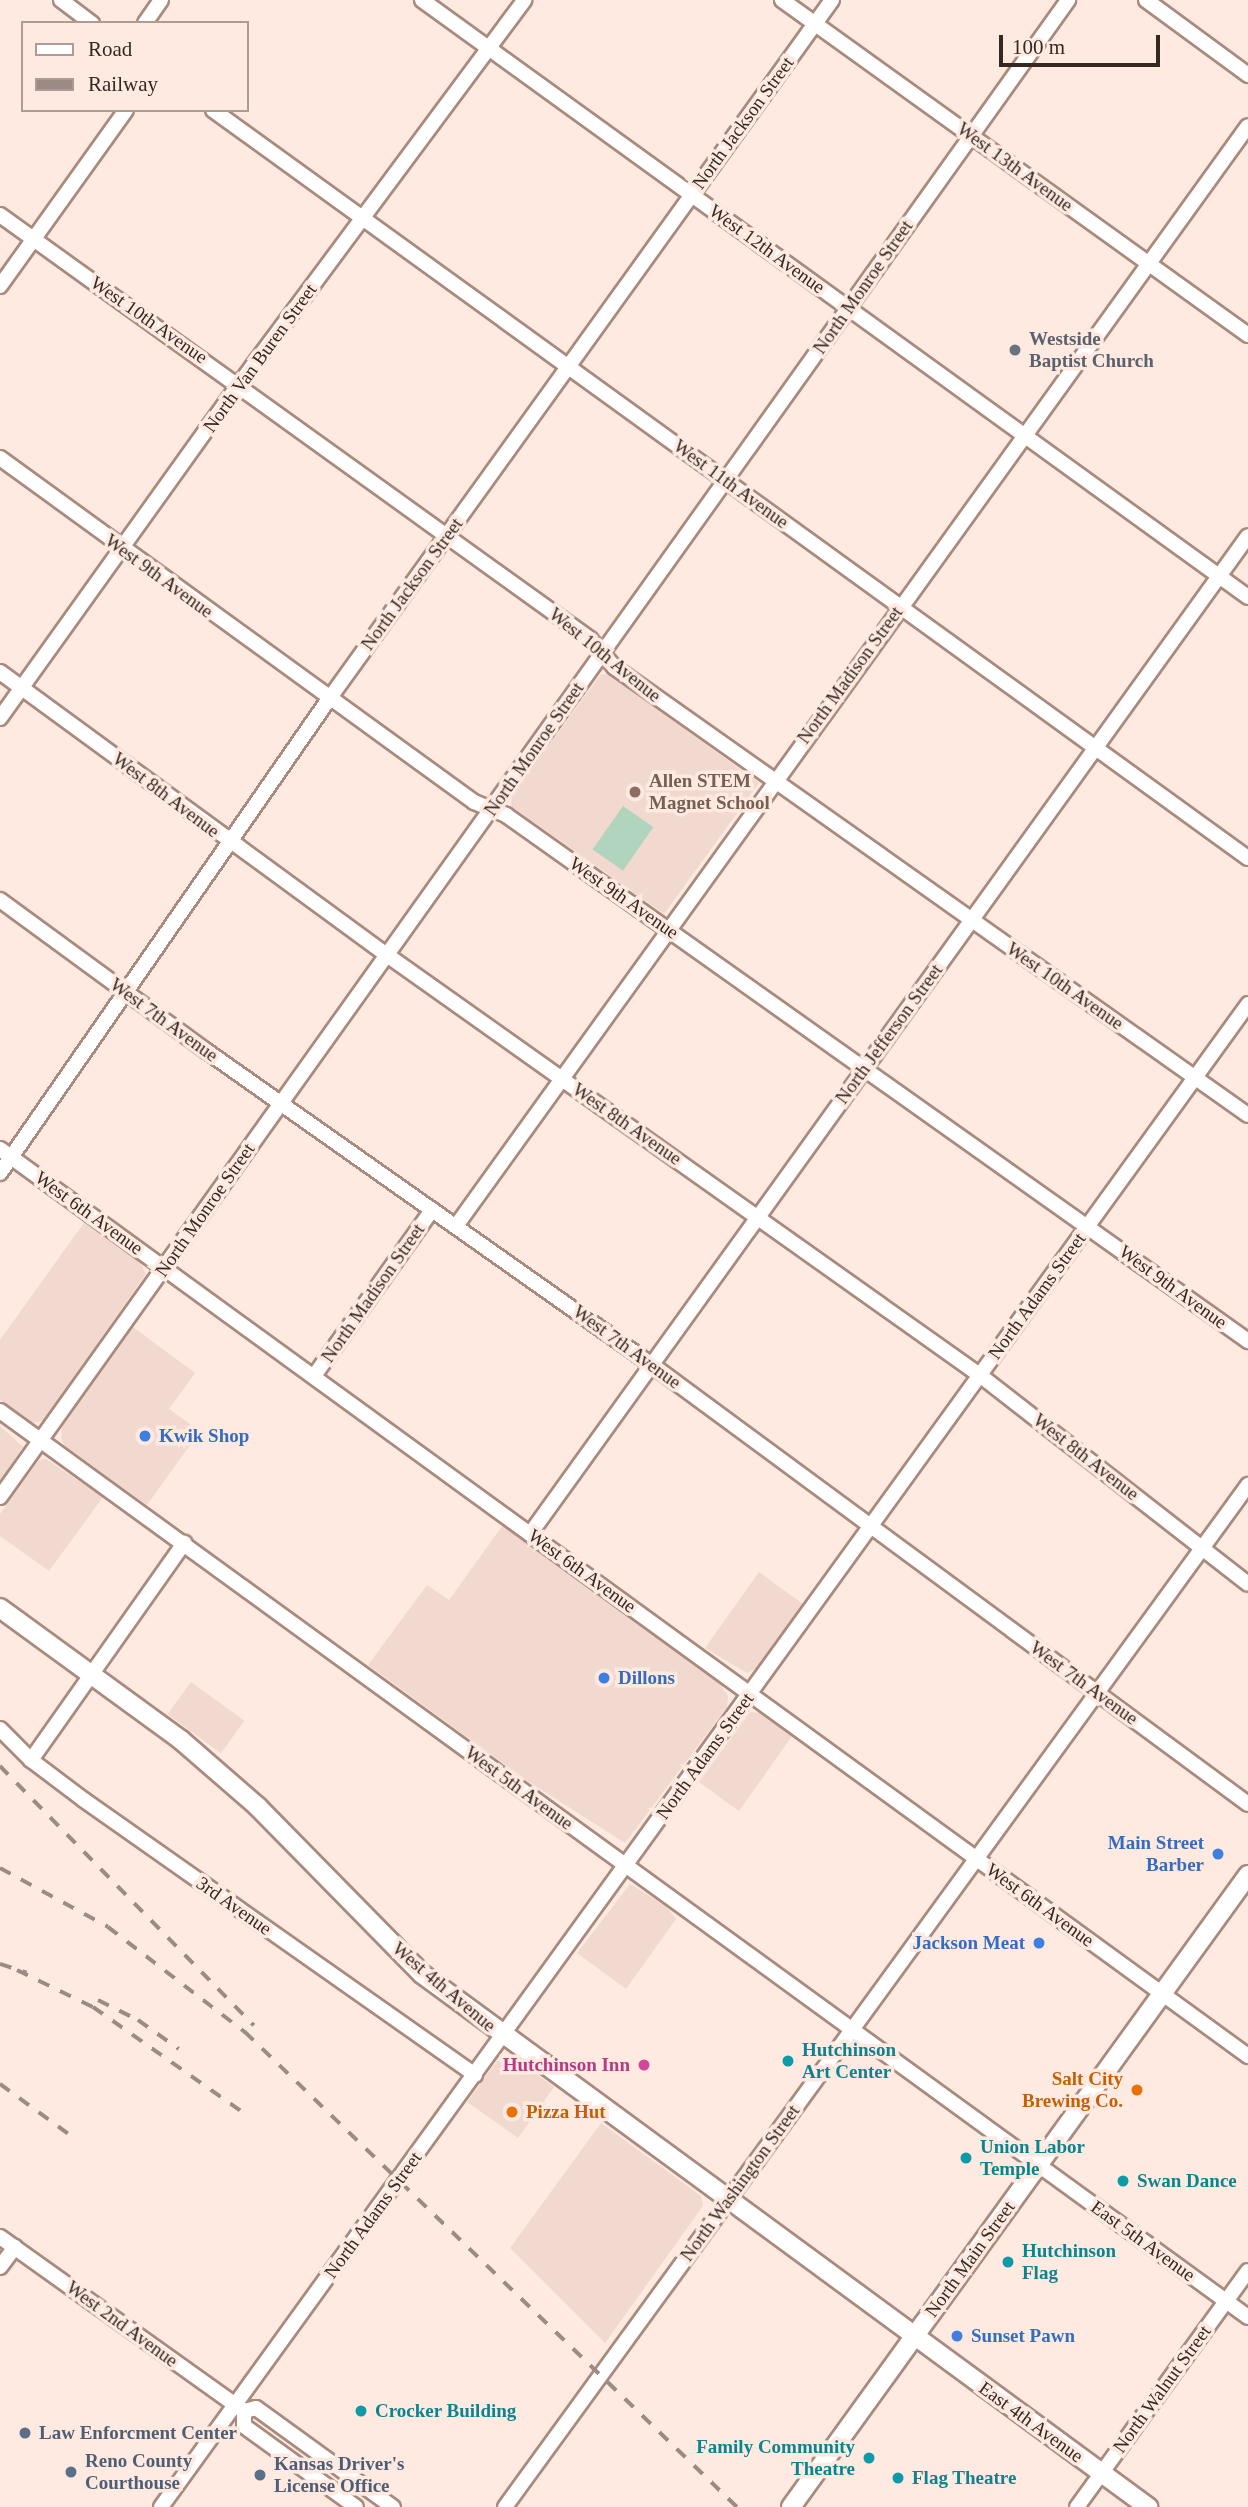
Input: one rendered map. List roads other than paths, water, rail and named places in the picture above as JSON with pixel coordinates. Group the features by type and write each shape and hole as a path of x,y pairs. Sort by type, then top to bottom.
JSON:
{"main road":[{"name":"West 4th Avenue","path":"0,1608 92,1672 258,1807 422,1974 913,2337"},
{"name":"North Main Street","path":"791,2507 1248,1875"},
{"name":"East 4th Avenue","path":"913,2337 1149,2507"}],"street":[{"path":"61,0 89,21"},
{"path":"146,21 161,0"},
{"name":"West 12th Avenue","path":"422,0 1248,597"},
{"name":"North Van Buren Street","path":"0,718 240,383 524,0"},
{"name":"West 13th Avenue","path":"782,0 1248,335"},
{"name":"North Jackson Street","path":"0,1173 6,1153 127,993 329,699 832,0"},
{"name":"North Monroe Street","path":"0,1497 1068,0"},
{"path":"1146,0 1248,75"},
{"path":"0,286 125,112"},
{"name":"West 11th Avenue","path":"216,112 1248,858"},
{"name":"North Madison Street","path":"456,1226 559,1077 1248,126"},
{"name":"West 10th Avenue","path":"0,215 240,383 590,639 614,667 1248,1115"},
{"name":"West 9th Avenue","path":"0,458 474,802 506,815 1248,1341"},
{"name":"North Jefferson Street","path":"530,1534 1248,536"},
{"name":"West 8th Avenue","path":"0,672 387,955 981,1376 1116,1477 1200,1549 1248,1584"},
{"name":"West 7th Avenue","path":"0,900 281,1103 652,1365 1248,1804"},
{"name":"North Adams Street","path":"161,2507 240,2408 625,1866 1248,1004"},
{"name":"West 6th Avenue","path":"6,1153 1248,2056"},
{"name":"North Madison Street","path":"314,1376 432,1210"},
{"name":"West 5th Avenue","path":"0,1411 1038,2165"},
{"name":"North Washington Street","path":"505,2507 1248,1485"},
{"path":"31,1760 184,1543"},
{"name":"3rd Avenue","path":"0,1728 31,1760 475,2075"},
{"name":"East 5th Avenue","path":"1038,2165 1248,2318"},
{"name":"West 2nd Avenue","path":"0,2237 240,2408 256,2408 393,2507"},
{"path":"0,2267 15,2247"},
{"name":"North Walnut Street","path":"1077,2507 1248,2271"},
{"name":"West 2nd Avenue","path":"240,2408 244,2426 356,2507"}],"railway":[{"path":"0,1766 254,2025"},
{"path":"0,1868 108,1927 245,2032 737,2507"},
{"path":"0,1964 27,1973"},
{"path":"17,1970 93,2007 248,2116"},
{"path":"98,2000 138,2020 179,2049"},
{"path":"0,2084 74,2138"}],"place":[{"name":"Westside Baptist Church","path":"1015,350"},
{"name":"Allen STEM Magnet School","path":"635,792"},
{"name":"Kwik Shop","path":"145,1436"},
{"name":"Dillons","path":"604,1678"},
{"name":"Main Street Barber","path":"1218,1854"},
{"name":"Jackson Meat","path":"1039,1943"},
{"name":"Hutchinson Art Center","path":"788,2061"},
{"name":"Hutchinson Inn","path":"644,2065"},
{"name":"Salt City Brewing Co.","path":"1137,2090"},
{"name":"Pizza Hut","path":"512,2112"},
{"name":"Union Labor Temple","path":"966,2158"},
{"name":"Swan Dance","path":"1123,2181"},
{"name":"Hutchinson Flag","path":"1008,2262"},
{"name":"Sunset Pawn","path":"957,2336"},
{"name":"Crocker Building","path":"361,2411"},
{"name":"Law Enforcment Center","path":"25,2433"},
{"name":"Family Community Theatre","path":"869,2458"},
{"name":"Reno County Courthouse","path":"71,2472"},
{"name":"Kansas Driver's License Office","path":"260,2475"},
{"name":"Flag Theatre","path":"898,2478"}]}
